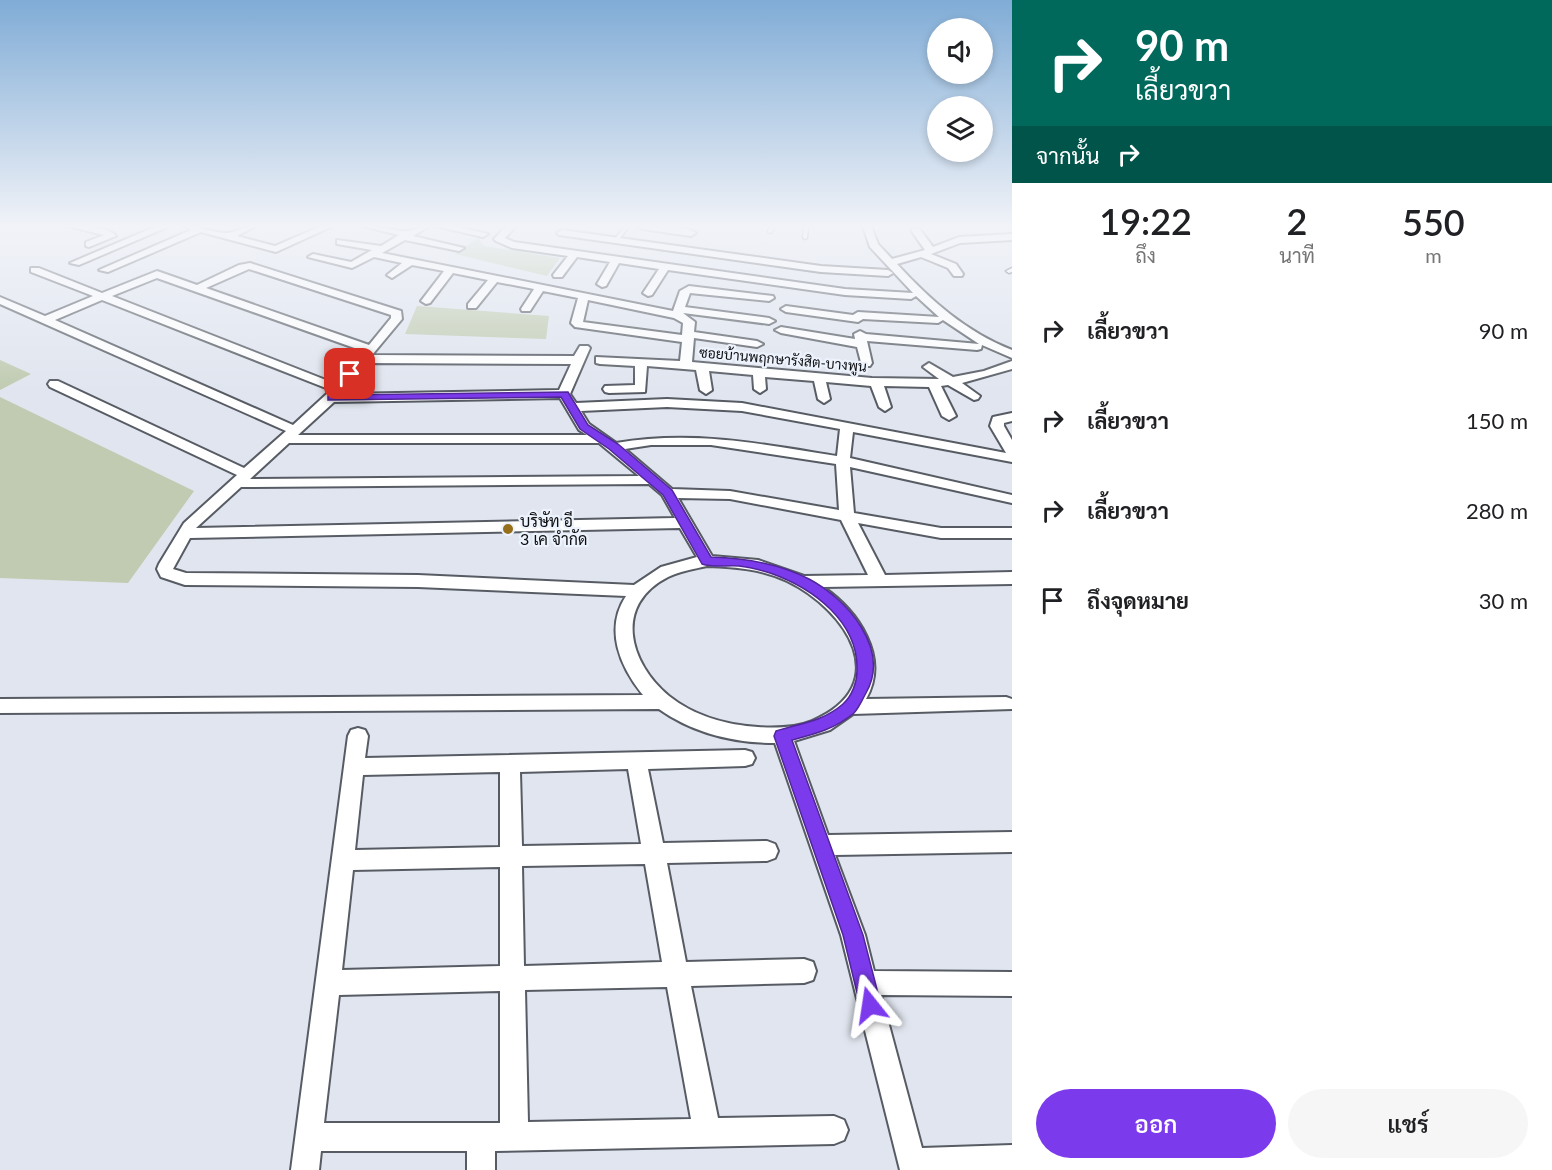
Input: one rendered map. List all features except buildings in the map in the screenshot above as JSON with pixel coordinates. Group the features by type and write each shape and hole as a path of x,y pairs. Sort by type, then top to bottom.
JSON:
{"street":[{"path":"62,281 335,394 564,394"},
{"path":"45,320 140,281"},
{"path":"176,281 365,354 582,354 564,394"},
{"path":"198,288 214,281"},
{"path":"296,281 397,313 396,319 365,354 335,394 243,479 200,515 184,533 165,568 167,573 185,579 418,581 637,591"},
{"path":"426,301 442,281"},
{"path":"472,306 493,281"},
{"path":"512,281 678,312 769,321"},
{"path":"648,293 656,281"},
{"path":"763,281 845,292 911,296"},
{"path":"904,281 969,334 1012,354"},
{"path":"526,309 541,287"},
{"path":"678,312 685,291 689,289 769,298"},
{"path":"845,292 858,310 866,363"},
{"path":"584,296 577,323 579,325 757,344"},
{"path":"0,300 291,435 608,443 711,441 843,461 1012,500"},
{"path":"786,309 858,317 938,320"},
{"name":"ซอยบ้านพฤกษารังสิต-บางพูน","path":"678,312 688,322 686,365 876,383 934,385 989,374 1012,365"},
{"path":"781,330 862,340 977,347"},
{"path":"915,342 926,365 974,396"},
{"path":"600,360 686,365"},
{"path":"609,390 641,389 641,363"},
{"path":"702,367 705,390"},
{"path":"759,372 760,389"},
{"path":"819,378 824,399"},
{"path":"876,383 885,407"},
{"path":"54,384 243,479 652,480"},
{"path":"934,385 950,416"},
{"path":"564,394 574,407 584,427 608,443 668,493 707,561"},
{"path":"574,407 667,403 742,407 1012,459"},
{"path":"1012,417 998,420 997,426 1012,451"},
{"path":"847,426 843,461 847,516 880,582"},
{"path":"668,493 730,495 940,533 1012,534"},
{"path":"184,533 685,523"},
{"path":"707,561 740,562 773,569 804,582 833,602 854,627 865,654 864,682 850,707 821,726 782,736 740,734 699,722 663,702 636,674 623,644 624,615 637,591 656,576 680,566 707,561"},
{"path":"804,582 1012,578"},
{"path":"0,706 663,702"},
{"path":"850,707 1006,704"},
{"path":"304,1170 358,736"},
{"path":"782,736 853,935 914,1167 1012,1159"},
{"path":"354,767 745,758"},
{"path":"636,760 707,1133"},
{"path":"510,764 514,1137"},
{"path":"820,845 1012,842"},
{"path":"343,860 767,851"},
{"path":"327,983 804,971"},
{"path":"864,983 1012,984"},
{"path":"309,1137 514,1137 834,1130"},
{"path":"481,1137 481,1170"}],"green space":[{"path":"417,306 549,316 546,339 405,334"},
{"path":"0,360 31,374 0,390"},
{"path":"0,397 194,491 128,583 0,578"}],"place":[{"name":"บริษัท อี 3 เค จำกัด","path":"508,529"}],"route":[{"path":"350,374 331,398 564,394 574,407 584,427 614,447 668,493 707,561 740,562 773,569 804,582 833,602 854,627 865,654 864,682 850,707 821,726 782,736 853,935 870,1005"}]}
